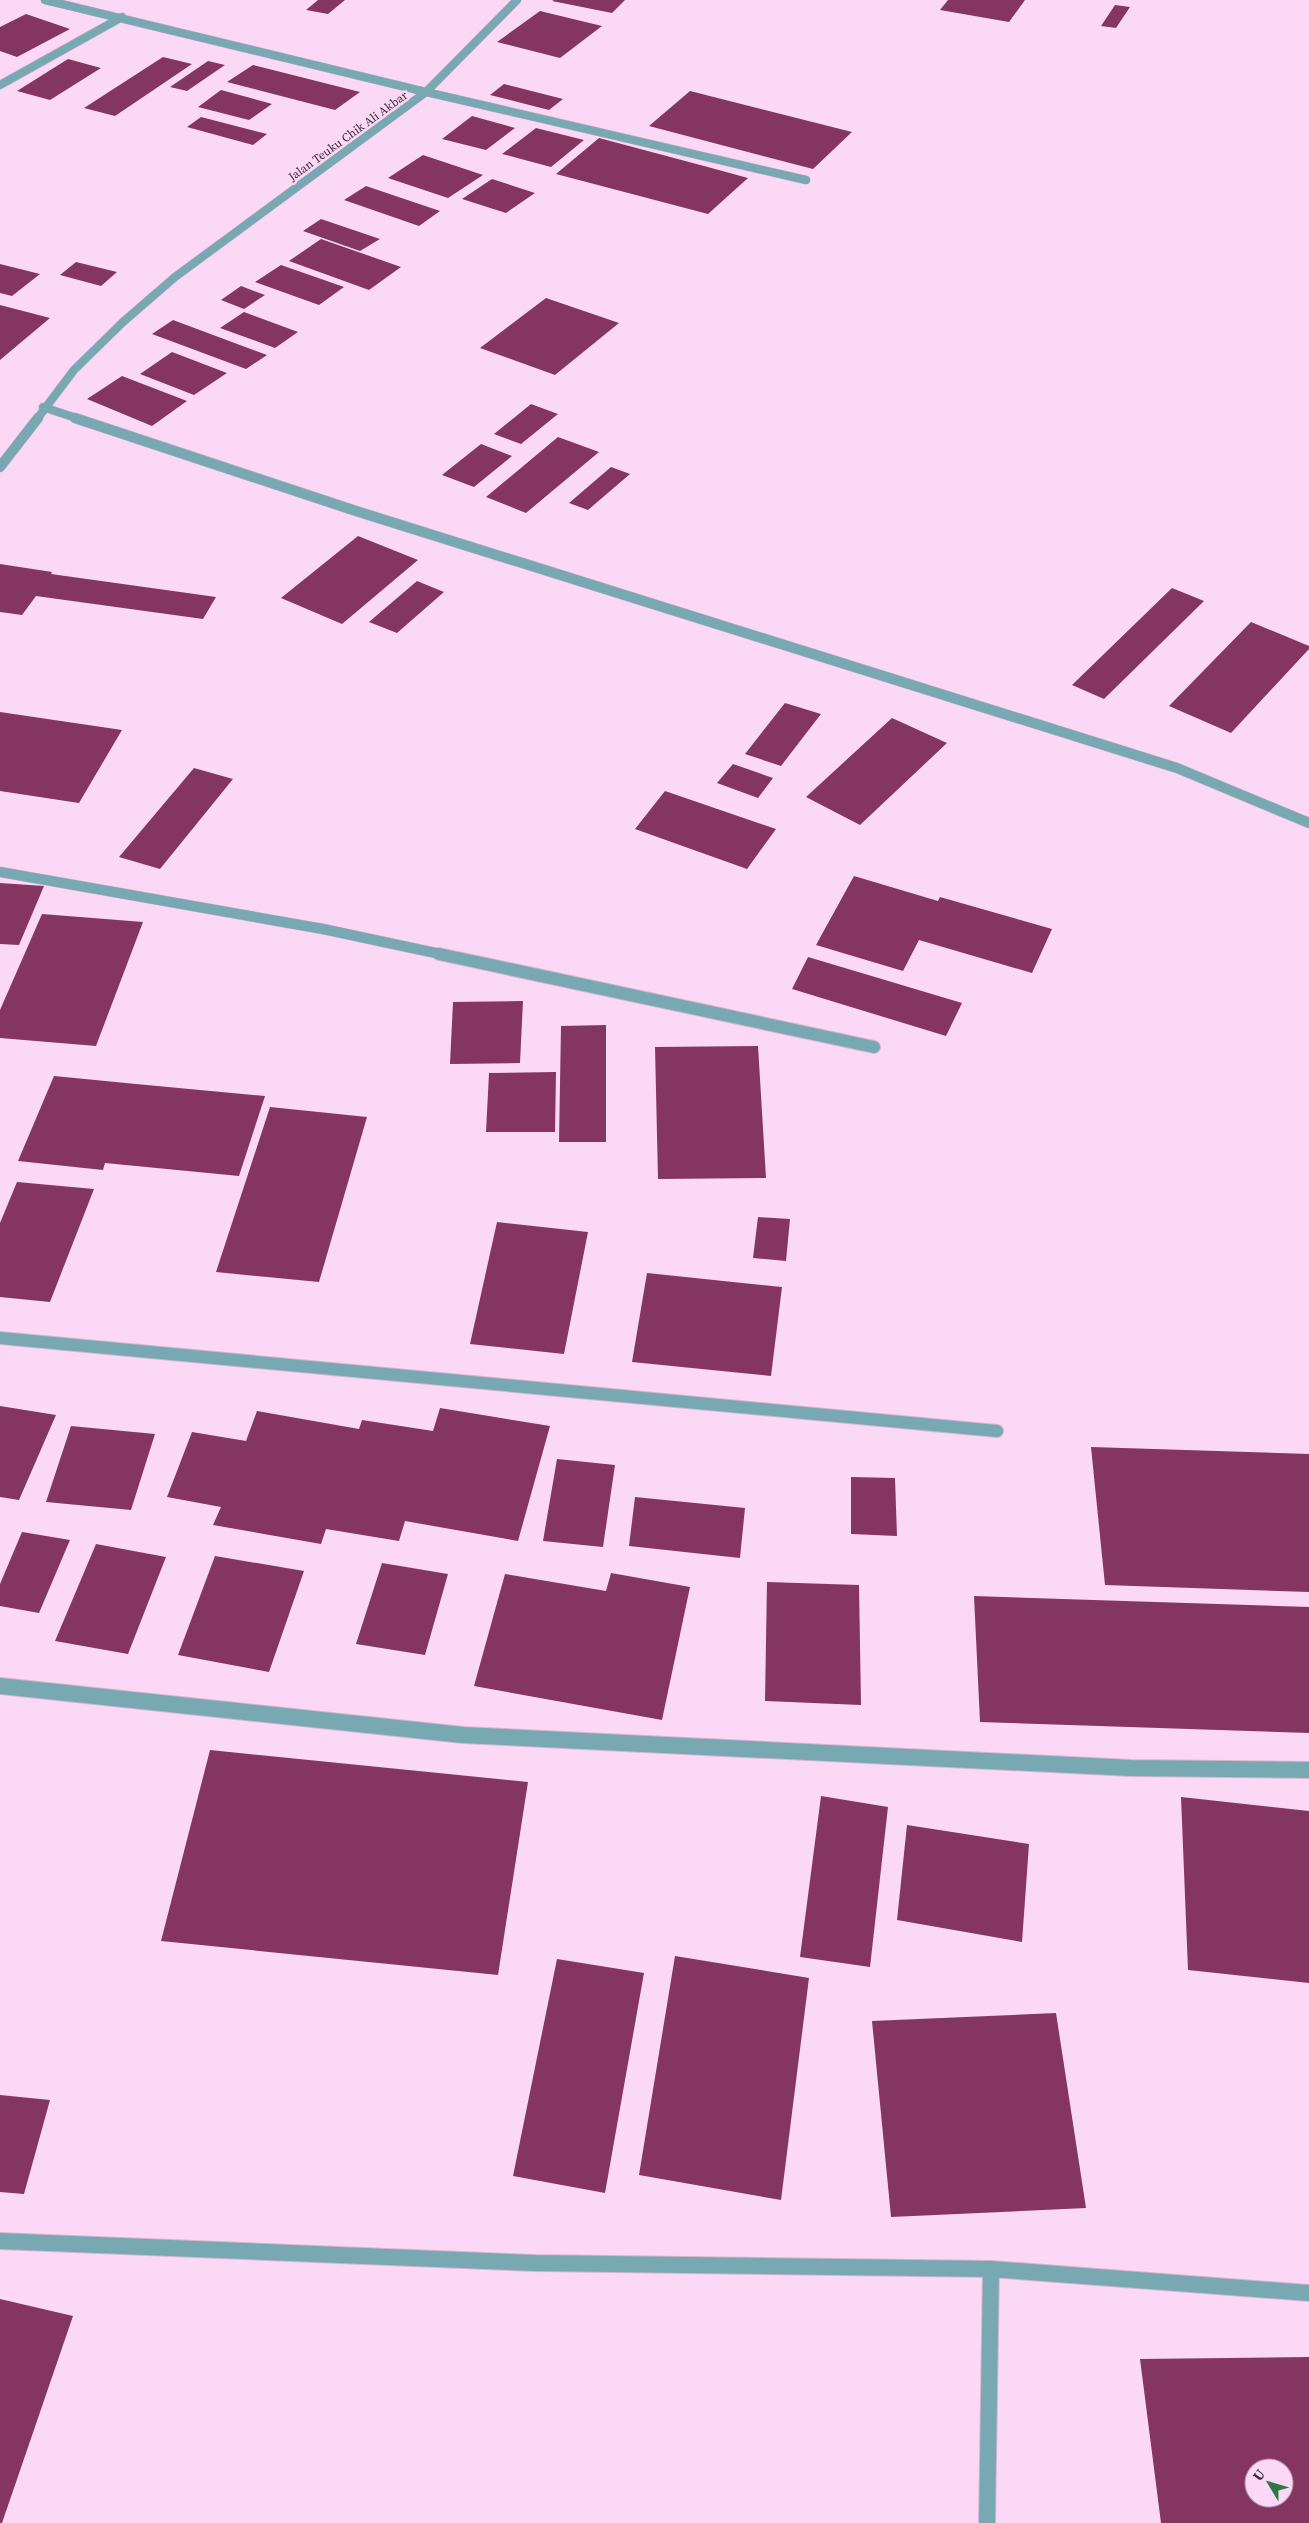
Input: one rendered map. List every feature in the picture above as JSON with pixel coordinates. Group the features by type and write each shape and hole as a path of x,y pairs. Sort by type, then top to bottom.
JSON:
{"street":[{"name":"Jalan Teuku Chik Ali Akbar","path":"45,0 122,17 426,92"},
{"path":"426,92 517,0"},
{"path":"0,85 122,17"},
{"name":"Jalan Teuku Chik Ali Akbar","path":"0,467 74,370 123,322 175,277 426,92"},
{"path":"426,92 806,180"},
{"path":"44,407 356,511 1150,760 1309,823"},
{"path":"0,872 323,929 874,1047"},
{"path":"0,1338 997,1432"},
{"path":"0,1686 463,1735 1132,1768 1309,1770"},
{"path":"0,2241 535,2263 991,2268 1309,2293"},
{"path":"987,2523 991,2268"}],"building":[{"path":"318,0 345,0 328,14 306,10"},
{"path":"625,0 612,13 552,1"},
{"path":"948,0 1025,0 1009,22 940,10"},
{"path":"1115,5 1130,7 1116,28 1101,26"},
{"path":"540,11 602,26 560,58 497,42"},
{"path":"26,14 70,29 17,57 0,51 0,27"},
{"path":"163,57 192,64 115,116 84,108"},
{"path":"68,59 101,68 50,100 17,91"},
{"path":"208,61 225,65 187,91 170,87"},
{"path":"253,65 360,92 335,110 227,82"},
{"path":"504,84 563,99 549,110 490,95"},
{"path":"221,90 272,104 249,120 198,107"},
{"path":"690,91 852,132 813,169 649,126"},
{"path":"472,116 515,128 486,150 442,139"},
{"path":"201,117 267,134 253,145 187,127"},
{"path":"536,128 584,140 551,167 502,154"},
{"path":"599,138 748,178 708,214 556,174"},
{"path":"423,155 483,175 448,198 388,178"},
{"path":"492,179 535,193 506,213 462,199"},
{"path":"366,186 440,211 419,226 344,200"},
{"path":"321,219 380,239 360,251 303,231"},
{"path":"321,239 401,267 369,290 289,261"},
{"path":"76,262 117,272 101,286 60,275"},
{"path":"0,264 40,274 12,296 0,293"},
{"path":"281,265 344,287 319,305 255,282"},
{"path":"241,286 265,295 244,309 221,300"},
{"path":"546,298 619,323 555,375 480,348"},
{"path":"0,305 50,318 0,360"},
{"path":"244,312 298,332 275,348 220,328"},
{"path":"173,320 267,355 246,369 152,334"},
{"path":"172,352 227,373 194,395 140,374"},
{"path":"122,376 187,401 152,426 87,399"},
{"path":"531,404 558,414 521,444 494,434"},
{"path":"558,437 599,452 526,513 486,497"},
{"path":"481,444 512,456 474,487 442,475"},
{"path":"611,467 630,474 588,510 569,503"},
{"path":"358,536 418,560 342,624 281,598"},
{"path":"0,564 52,572 51,574 216,597 203,619 36,596 22,615 0,612"},
{"path":"417,581 444,592 397,633 369,622"},
{"path":"1172,588 1204,601 1104,699 1072,685"},
{"path":"1251,622 1309,646 1309,649 1231,733 1169,706"},
{"path":"785,703 821,714 781,766 745,754"},
{"path":"0,712 122,730 79,803 0,791"},
{"path":"892,718 947,743 860,825 806,797"},
{"path":"733,764 773,778 758,798 717,783"},
{"path":"194,768 233,779 160,869 119,857"},
{"path":"665,791 776,829 747,869 635,829"},
{"path":"854,876 938,901 940,897 1052,929 1032,973 919,940 903,971 816,945"},
{"path":"0,883 44,886 19,945 0,944"},
{"path":"42,914 143,922 96,1046 0,1038 0,1010"},
{"path":"808,957 962,1003 946,1036 792,989"},
{"path":"523,1001 520,1063 450,1064 453,1002"},
{"path":"606,1025 606,1142 559,1142 561,1026"},
{"path":"758,1046 766,1178 658,1179 655,1047"},
{"path":"556,1072 555,1132 486,1132 489,1073"},
{"path":"54,1076 265,1096 239,1176 105,1163 103,1170 18,1161"},
{"path":"270,1107 367,1117 319,1282 216,1272"},
{"path":"17,1182 94,1189 50,1302 0,1297 0,1223"},
{"path":"758,1217 790,1219 786,1261 753,1258"},
{"path":"497,1222 588,1232 564,1354 470,1344"},
{"path":"647,1273 782,1287 771,1376 632,1362"},
{"path":"0,1406 56,1415 19,1500 0,1497"},
{"path":"440,1408 550,1426 518,1541 405,1521 399,1541 326,1529 321,1544 213,1525 221,1507 167,1497 192,1432 246,1441 257,1411 359,1429 362,1420 433,1431"},
{"path":"71,1426 155,1434 131,1510 46,1502"},
{"path":"1091,1447 1309,1454 1309,1592 1105,1585"},
{"path":"557,1459 615,1465 603,1547 543,1541"},
{"path":"851,1477 895,1478 897,1536 851,1534"},
{"path":"635,1497 745,1508 740,1558 629,1546"},
{"path":"22,1532 70,1540 39,1613 0,1606 0,1584"},
{"path":"96,1544 166,1557 128,1654 55,1641"},
{"path":"215,1556 304,1571 269,1672 178,1655"},
{"path":"382,1563 448,1574 425,1655 356,1644"},
{"path":"611,1573 690,1587 662,1720 474,1686 505,1574 606,1591"},
{"path":"767,1582 859,1585 861,1705 765,1701"},
{"path":"974,1596 1309,1607 1309,1733 980,1722"},
{"path":"210,1750 528,1782 498,1975 161,1941"},
{"path":"821,1796 888,1807 870,1967 800,1957"},
{"path":"1181,1797 1309,1811 1309,1983 1188,1970"},
{"path":"907,1825 1029,1844 1022,1942 897,1920"},
{"path":"675,1956 809,1978 781,2200 639,2175"},
{"path":"557,1959 644,1973 605,2193 513,2176"},
{"path":"1056,2013 1086,2208 891,2217 872,2021"},
{"path":"0,2095 50,2100 24,2194 0,2192"},
{"path":"0,2299 73,2316 2,2523 0,2523"},
{"path":"1309,2357 1309,2523 1161,2523 1140,2359"}]}
